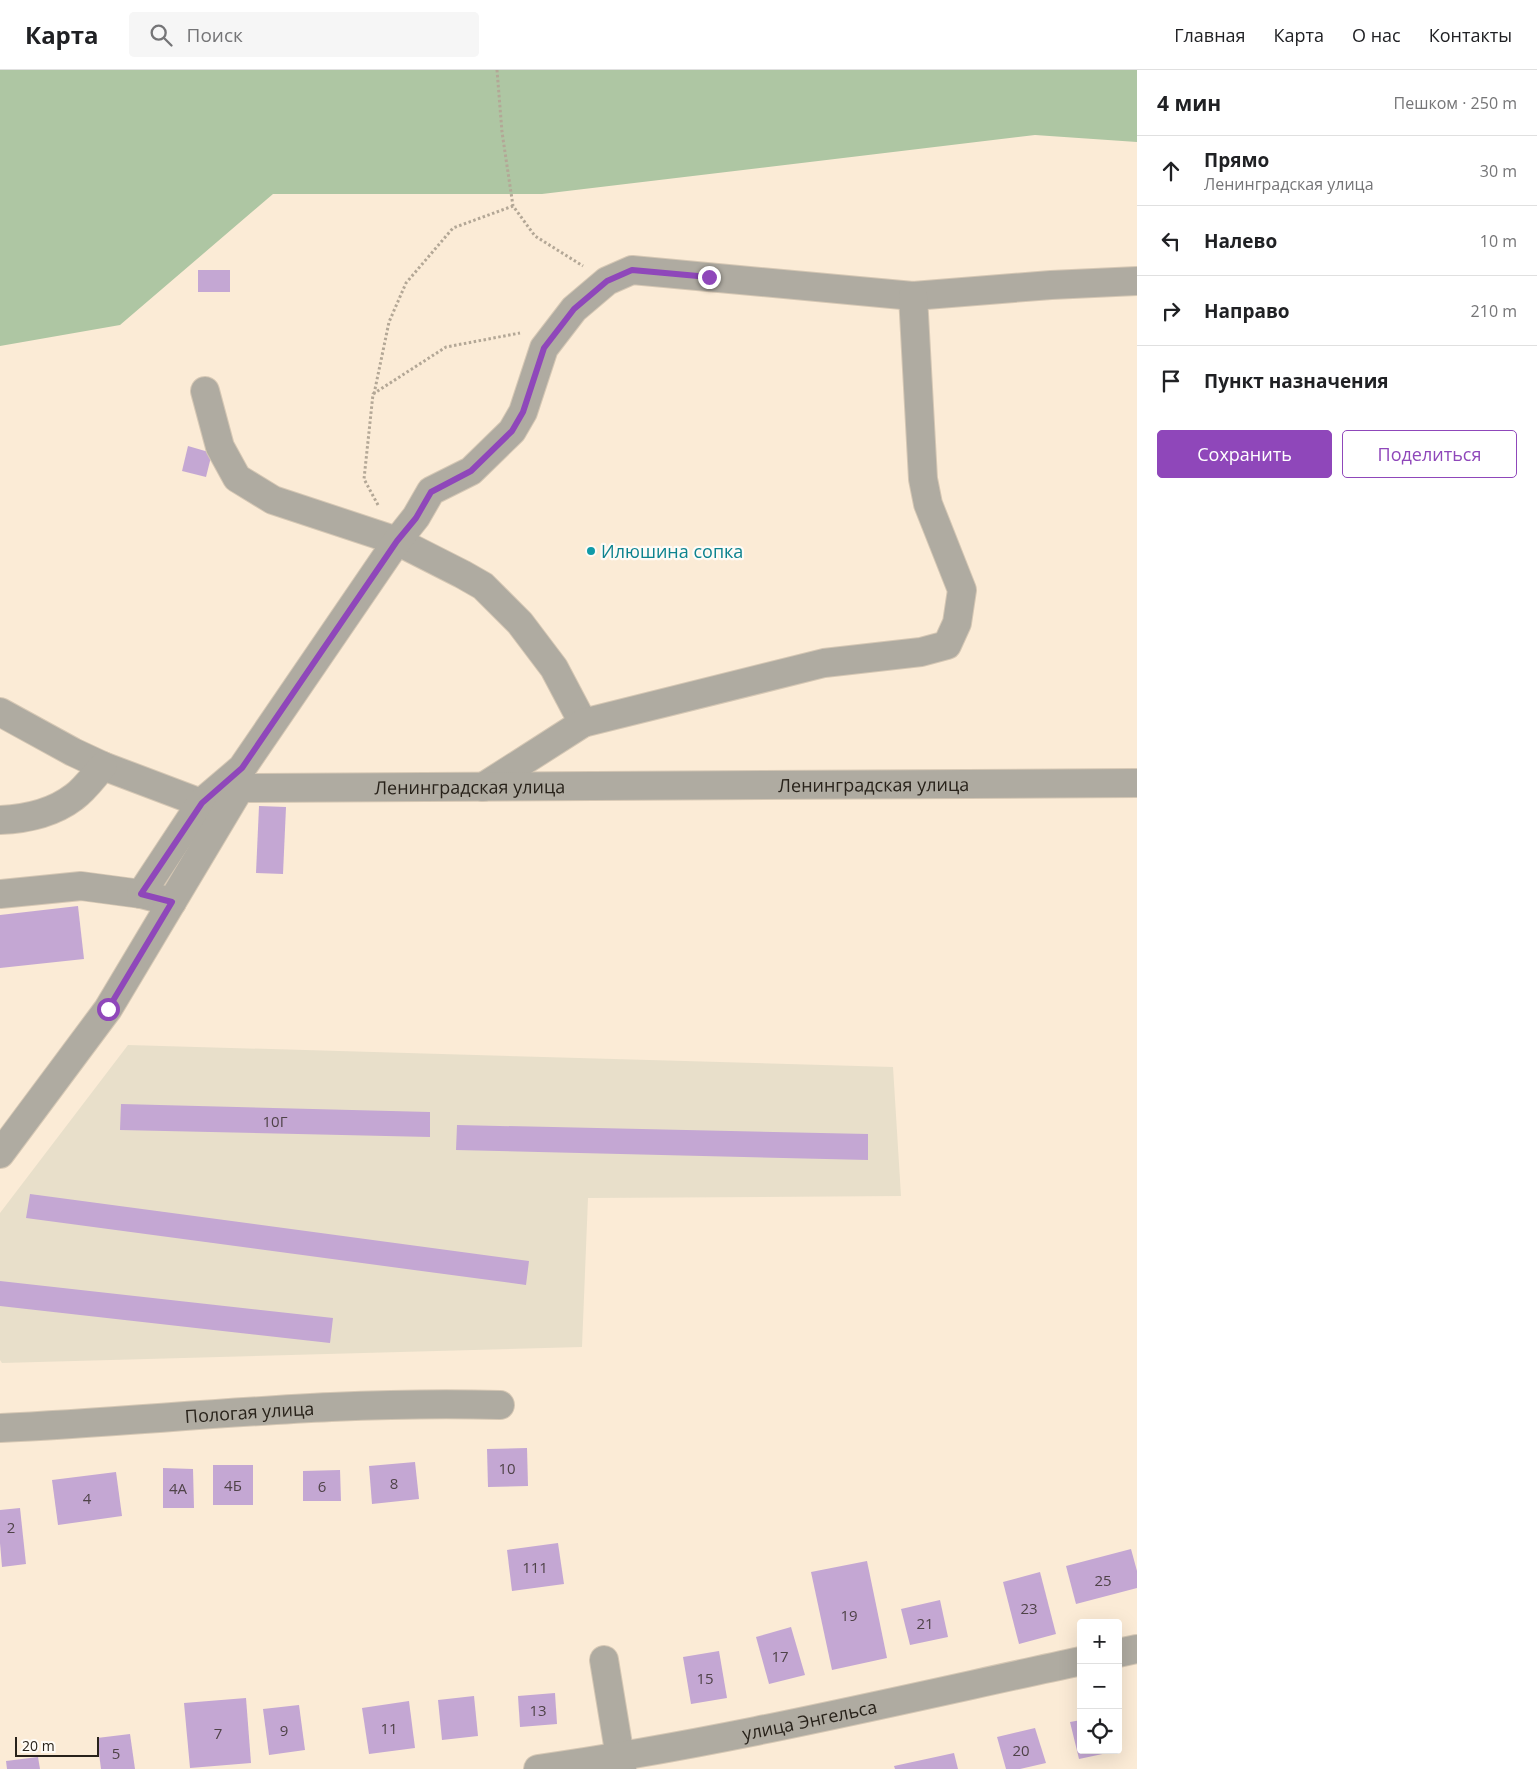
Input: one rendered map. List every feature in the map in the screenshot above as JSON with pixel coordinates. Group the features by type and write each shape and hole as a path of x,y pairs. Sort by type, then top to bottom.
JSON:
{"street":[{"path":"141,894 202,803 242,768 397,541 416,518 431,492 471,471 512,431 523,412 544,348 574,309 607,281 632,270 914,296 1052,285 1137,281"},
{"path":"484,787 583,723 824,663 920,652 947,645 957,622 962,590 928,504 923,479 914,296"},
{"path":"205,391 220,447 237,478 274,500 397,541 484,586 520,623 554,668 583,723"},
{"path":"0,712 73,752 103,766 202,803"},
{"path":"0,820 18,820 51,810 74,797 103,766"},
{"name":"Ленинградская улица","path":"0,1154 108,1009 240,788 1137,783"},
{"path":"0,894 81,886 141,894 172,902"},
{"name":"Пологая улица","path":"0,1428 371,1405 436,1403 500,1405"},
{"path":"1122,1651 1137,1648"},
{"path":"604,1660 622,1763"},
{"name":"улица Энгельса","path":"538,1769 622,1763 753,1731 1077,1662"}],"path":[{"path":"497,70 502,132 513,206 535,236 607,281"},
{"path":"397,541 364,479 373,394 389,322 406,283 453,228 513,206"},
{"path":"373,394 446,347 562,325"}],"shaded area":[{"path":"128,1045 893,1067 901,1196 588,1198 582,1347 2,1363 0,1360 0,1213"}],"green space":[{"path":"0,70 1137,70 1137,142 1035,135 542,194 273,194 120,325 0,346"}],"building":[{"path":"198,270 230,270 230,292 198,292"},
{"path":"188,446 212,453 206,477 182,471"},
{"path":"259,806 286,807 283,874 256,873"},
{"path":"78,906 84,959 0,968 0,915"},
{"path":"121,1104 430,1112 430,1137 120,1130"},
{"path":"457,1125 868,1134 868,1160 456,1150"},
{"path":"30,1194 529,1261 526,1285 26,1218"},
{"path":"0,1281 333,1318 330,1343 0,1306"},
{"path":"527,1448 528,1486 488,1487 487,1449"},
{"path":"415,1462 419,1499 372,1504 369,1466"},
{"path":"213,1465 253,1465 253,1505 213,1505"},
{"path":"163,1468 193,1469 194,1508 163,1508"},
{"path":"340,1470 341,1501 303,1501 303,1471"},
{"path":"116,1472 122,1516 58,1525 52,1480"},
{"path":"20,1508 26,1564 2,1567 0,1510"},
{"path":"558,1543 564,1584 512,1591 507,1550"},
{"path":"1131,1549 1137,1571 1137,1588 1076,1604 1066,1566"},
{"path":"867,1561 887,1658 832,1670 811,1572"},
{"path":"1040,1572 1056,1634 1019,1644 1003,1582"},
{"path":"940,1600 948,1637 910,1645 901,1609"},
{"path":"791,1627 805,1675 769,1684 756,1637"},
{"path":"719,1651 727,1698 691,1704 683,1657"},
{"path":"555,1693 557,1724 520,1727 518,1696"},
{"path":"474,1696 478,1736 442,1740 438,1700"},
{"path":"246,1698 251,1763 190,1768 184,1703"},
{"path":"409,1701 415,1748 369,1754 362,1708"},
{"path":"299,1705 305,1750 269,1755 263,1709"},
{"path":"1077,1721 1077,1751 1070,1722"},
{"path":"1035,1728 1046,1763 1020,1769 1006,1769 997,1737"},
{"path":"130,1734 135,1769 101,1769 97,1738"},
{"path":"954,1753 958,1769 895,1769 894,1766"},
{"path":"1078,1754 1103,1754 1079,1759"},
{"path":"38,1757 40,1769 7,1769 6,1761"}],"place":[{"name":"Илюшина сопка","path":"591,551"}],"route":[{"path":"108,1009 172,902 141,894 202,803 242,768 397,541 416,518 431,492 471,471 512,431 523,412 544,348 574,309 607,281 632,270 709,277"}]}
